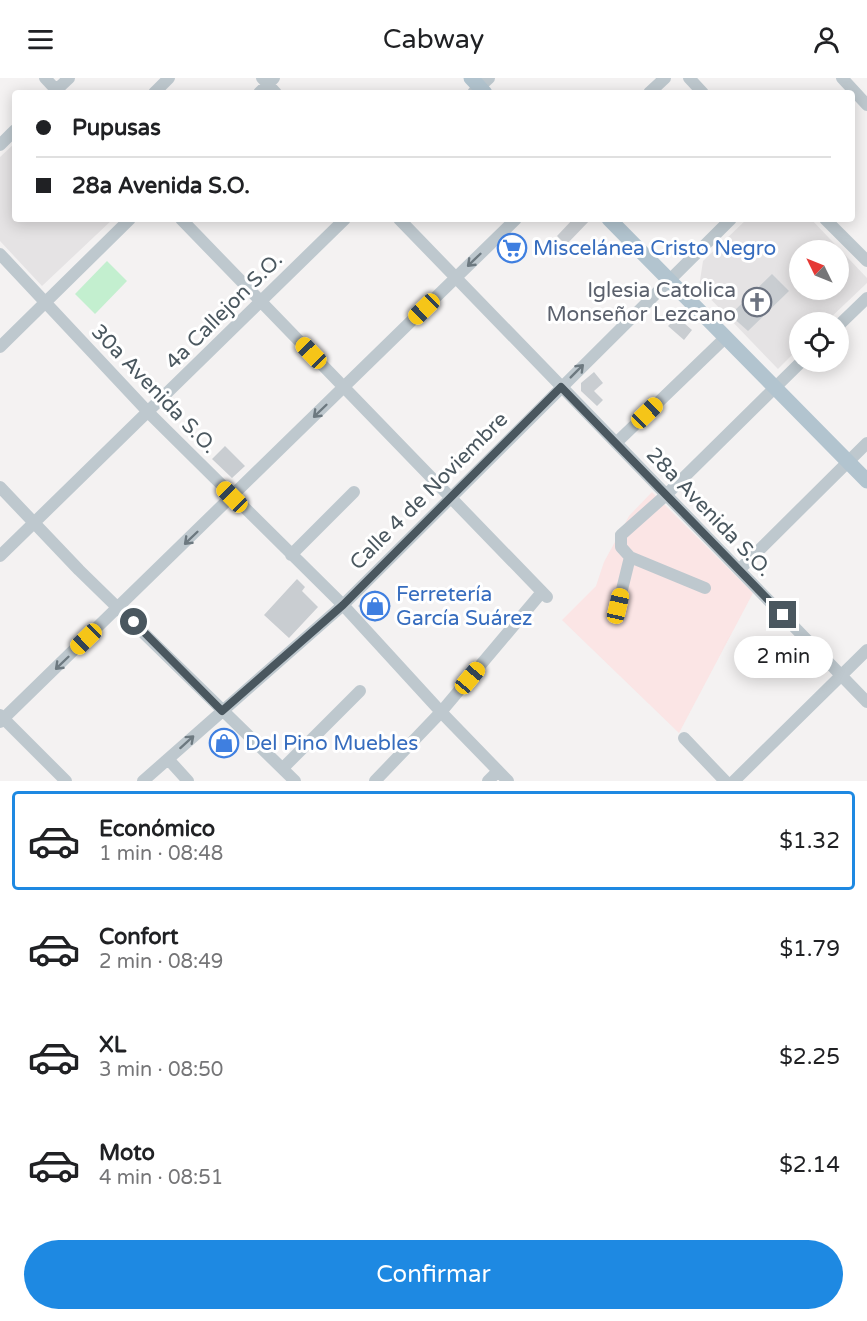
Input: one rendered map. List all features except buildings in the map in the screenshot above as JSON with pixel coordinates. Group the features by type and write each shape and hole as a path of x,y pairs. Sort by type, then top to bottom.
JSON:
{"main road":[{"path":"612,222 867,481"}],"street":[{"path":"45,78 54,90"},
{"path":"58,90 69,78"},
{"path":"156,90 169,78"},
{"path":"652,90 665,78"},
{"path":"689,78 700,90"},
{"path":"842,78 855,90"},
{"path":"0,145 12,133"},
{"path":"0,347 127,222"},
{"path":"184,222 544,594 441,712 375,781"},
{"name":"4a Callejon S.O.","path":"0,556 342,222"},
{"name":"28a Avenida S.O.","path":"402,222 867,702"},
{"path":"66,781 1,718 119,608 513,222"},
{"name":"Calle 4 de Noviembre","path":"143,781 343,605 728,222"},
{"path":"828,222 867,261"},
{"name":"30a Avenida S.O.","path":"0,254 232,497 343,605 508,781"},
{"path":"849,315 867,298"},
{"path":"616,443 725,338"},
{"path":"705,588 630,557 621,547 621,535 666,495 791,372"},
{"path":"739,570 867,443"},
{"path":"0,487 222,711 295,781"},
{"path":"291,555 354,492"},
{"path":"618,606 630,557"},
{"path":"734,781 867,650"},
{"path":"283,768 360,691"},
{"path":"684,738 723,779"},
{"path":"168,759 188,781"},
{"path":"488,781 498,771"}],"shaded area":[{"path":"12,146 12,222 110,222 42,286 0,241 0,157"},
{"path":"744,222 814,222 831,240 789,240 789,300 849,300 849,259 867,278 867,283 837,312 789,312 789,358 778,369 699,287 703,261"},
{"path":"652,492 753,593 679,733 562,620 596,586 604,562 629,516"}],"green space":[{"path":"107,261 127,281 95,314 75,294"}],"place":[{"name":"Miscelánea Cristo Negro","path":"512,248"},
{"name":"Iglesia Catolica Monseñor Lezcano","path":"757,302"},
{"name":"Ferretería García Suárez","path":"375,606"},
{"name":"Del Pino Muebles","path":"224,743"}],"route":[{"path":"134,622 222,711 343,605 561,387 783,615"}]}
